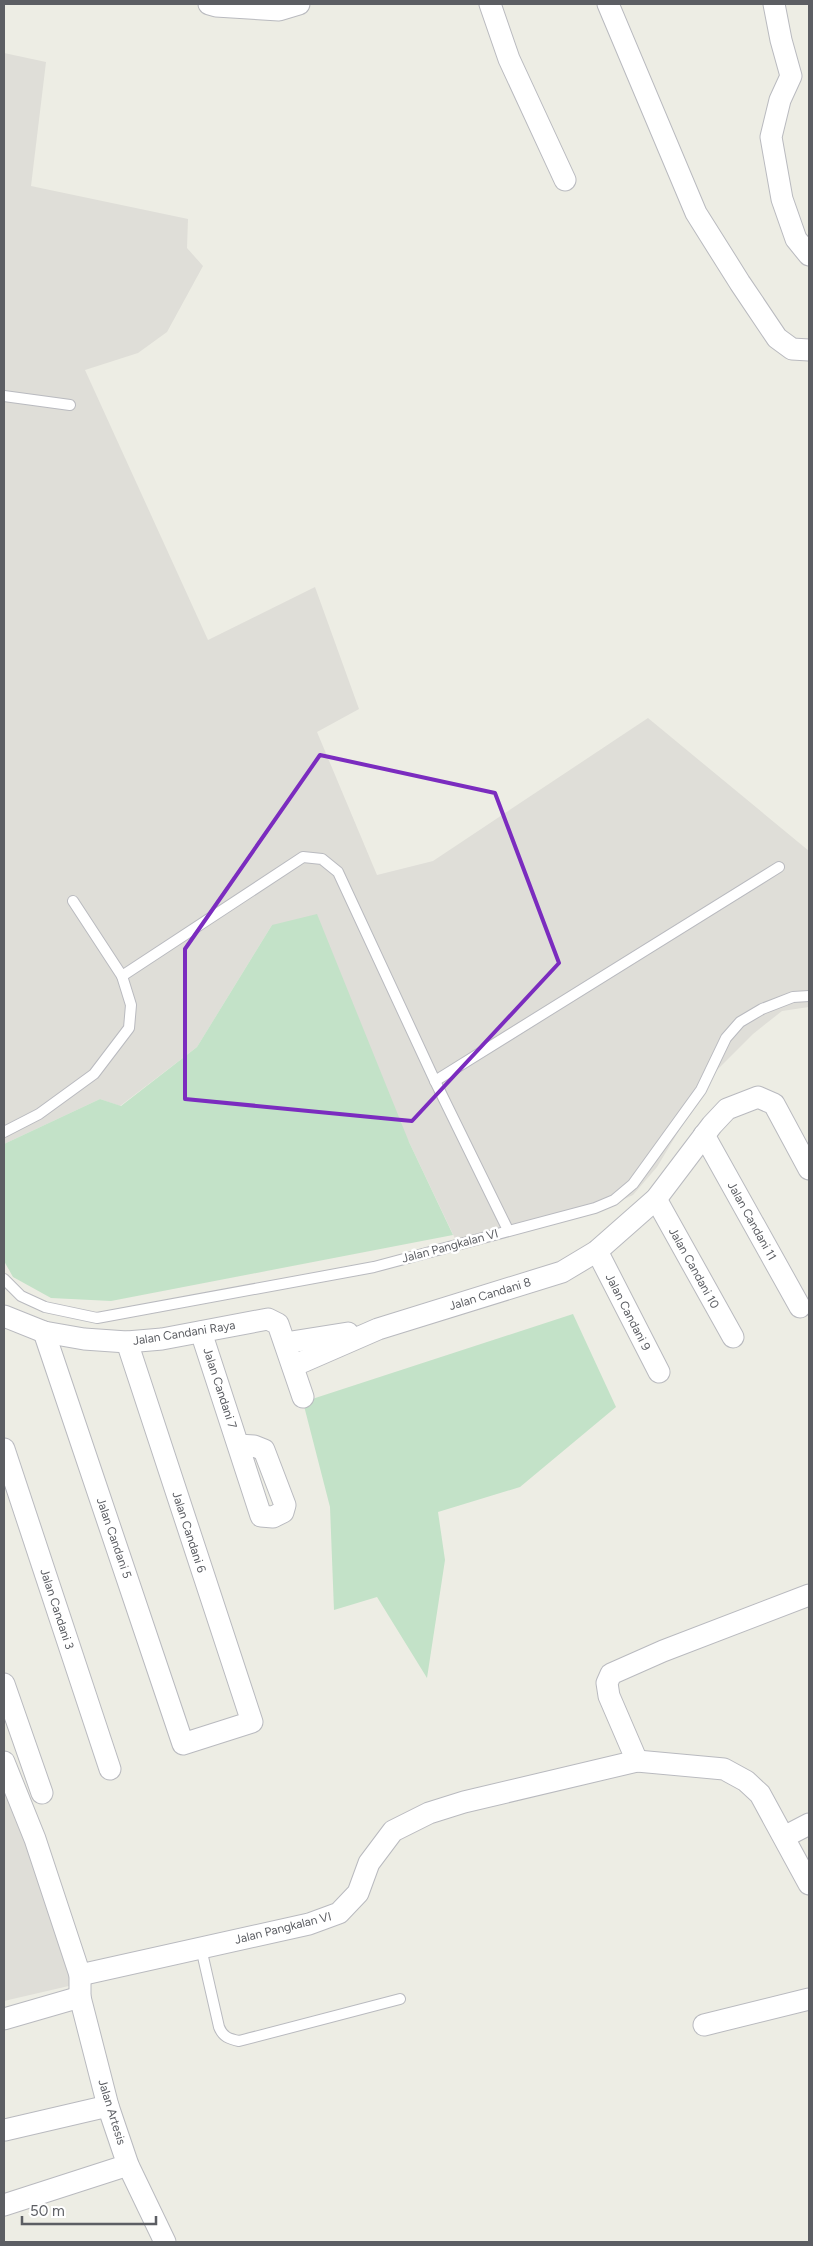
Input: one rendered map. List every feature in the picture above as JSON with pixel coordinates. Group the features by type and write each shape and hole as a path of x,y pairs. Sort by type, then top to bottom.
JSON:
{"street":[{"path":"209,4 279,10 299,4"},
{"path":"490,4 509,60 565,180"},
{"path":"608,4 696,213 740,284 777,338 792,349 809,350"},
{"path":"774,4 781,40 800,74 780,100 771,137 782,199 796,239 809,254"},
{"name":"Jalan Candani 8","path":"292,1366 378,1329 562,1272 597,1251 656,1199 704,1135 727,1109 758,1096 774,1104 809,1169"},
{"name":"Jalan Candani 11","path":"704,1135 800,1307"},
{"name":"Jalan Candani 10","path":"656,1199 732,1337"},
{"name":"Jalan Candani 9","path":"597,1251 659,1372"},
{"name":"Jalan Candani Raya","path":"4,1316 44,1332 84,1339 127,1342 202,1332 268,1319 281,1333"},
{"name":"Jalan Candani 8","path":"281,1333 378,1329"},
{"name":"Jalan Candani 5","path":"44,1332 183,1744 252,1722"},
{"name":"Jalan Candani 7","path":"202,1332 238,1445"},
{"path":"281,1333 303,1397"},
{"name":"Jalan Candani 6","path":"127,1342 252,1722"},
{"name":"Jalan Candani 3","path":"4,1449 110,1769"},
{"path":"637,1761 609,1696 607,1684 611,1674 663,1651 809,1595"},
{"path":"4,1684 9,1711 42,1793"},
{"name":"Jalan Pangkalan VI","path":"80,1975 309,1924 339,1913 358,1893 370,1863 393,1831 429,1813 464,1802 637,1761 724,1769 746,1781 760,1794 809,1884"},
{"path":"4,1762 36,1839 80,1975"},
{"path":"784,1837 809,1824"},
{"name":"Jalan Artesis","path":"80,1975 80,1997 108,2106 128,2165 165,2242"},
{"path":"4,2018 80,1997"},
{"path":"704,2026 809,1999"},
{"path":"5,2130 108,2106"},
{"path":"4,2205 128,2165"}],"lane":[{"path":"4,396 70,404"},
{"path":"122,976 303,856 322,859 338,872 435,1081 508,1230"},
{"path":"435,1081 779,867"},
{"path":"4,1132 39,1114 94,1074 129,1028 131,1006 122,976 73,901"},
{"name":"Jalan Pangkalan VI","path":"4,1279 21,1296 45,1307 96,1318 374,1267 595,1208 614,1200 633,1184 701,1090 726,1038 740,1022 762,1009 793,997 809,996"},
{"path":"201,1948 219,2027 222,2034 229,2039 239,2041 400,1999"}],"highlighted area":[{"path":"320,755 495,793 559,963 412,1121 185,1099 185,949"}],"shaded area":[{"path":"4,53 46,62 31,186 188,219 187,248 203,266 167,332 138,353 85,370 208,640 315,587 359,709 317,732 377,875 433,861 648,718 809,851 809,1007 782,1011 753,1034 713,1074 657,1167 633,1195 598,1211 460,1249 409,1142 272,925 197,1047 120,1106 100,1099 4,1144"},
{"path":"4,1786 56,1901 73,1985 4,2001"}],"green space":[{"path":"317,914 409,1142 453,1235 111,1301 51,1298 13,1277 4,1261 4,1144 100,1099 121,1106 197,1047 272,925"},
{"path":"573,1314 616,1407 520,1487 438,1512 445,1560 427,1678 377,1597 334,1610 330,1507 303,1402"}]}
